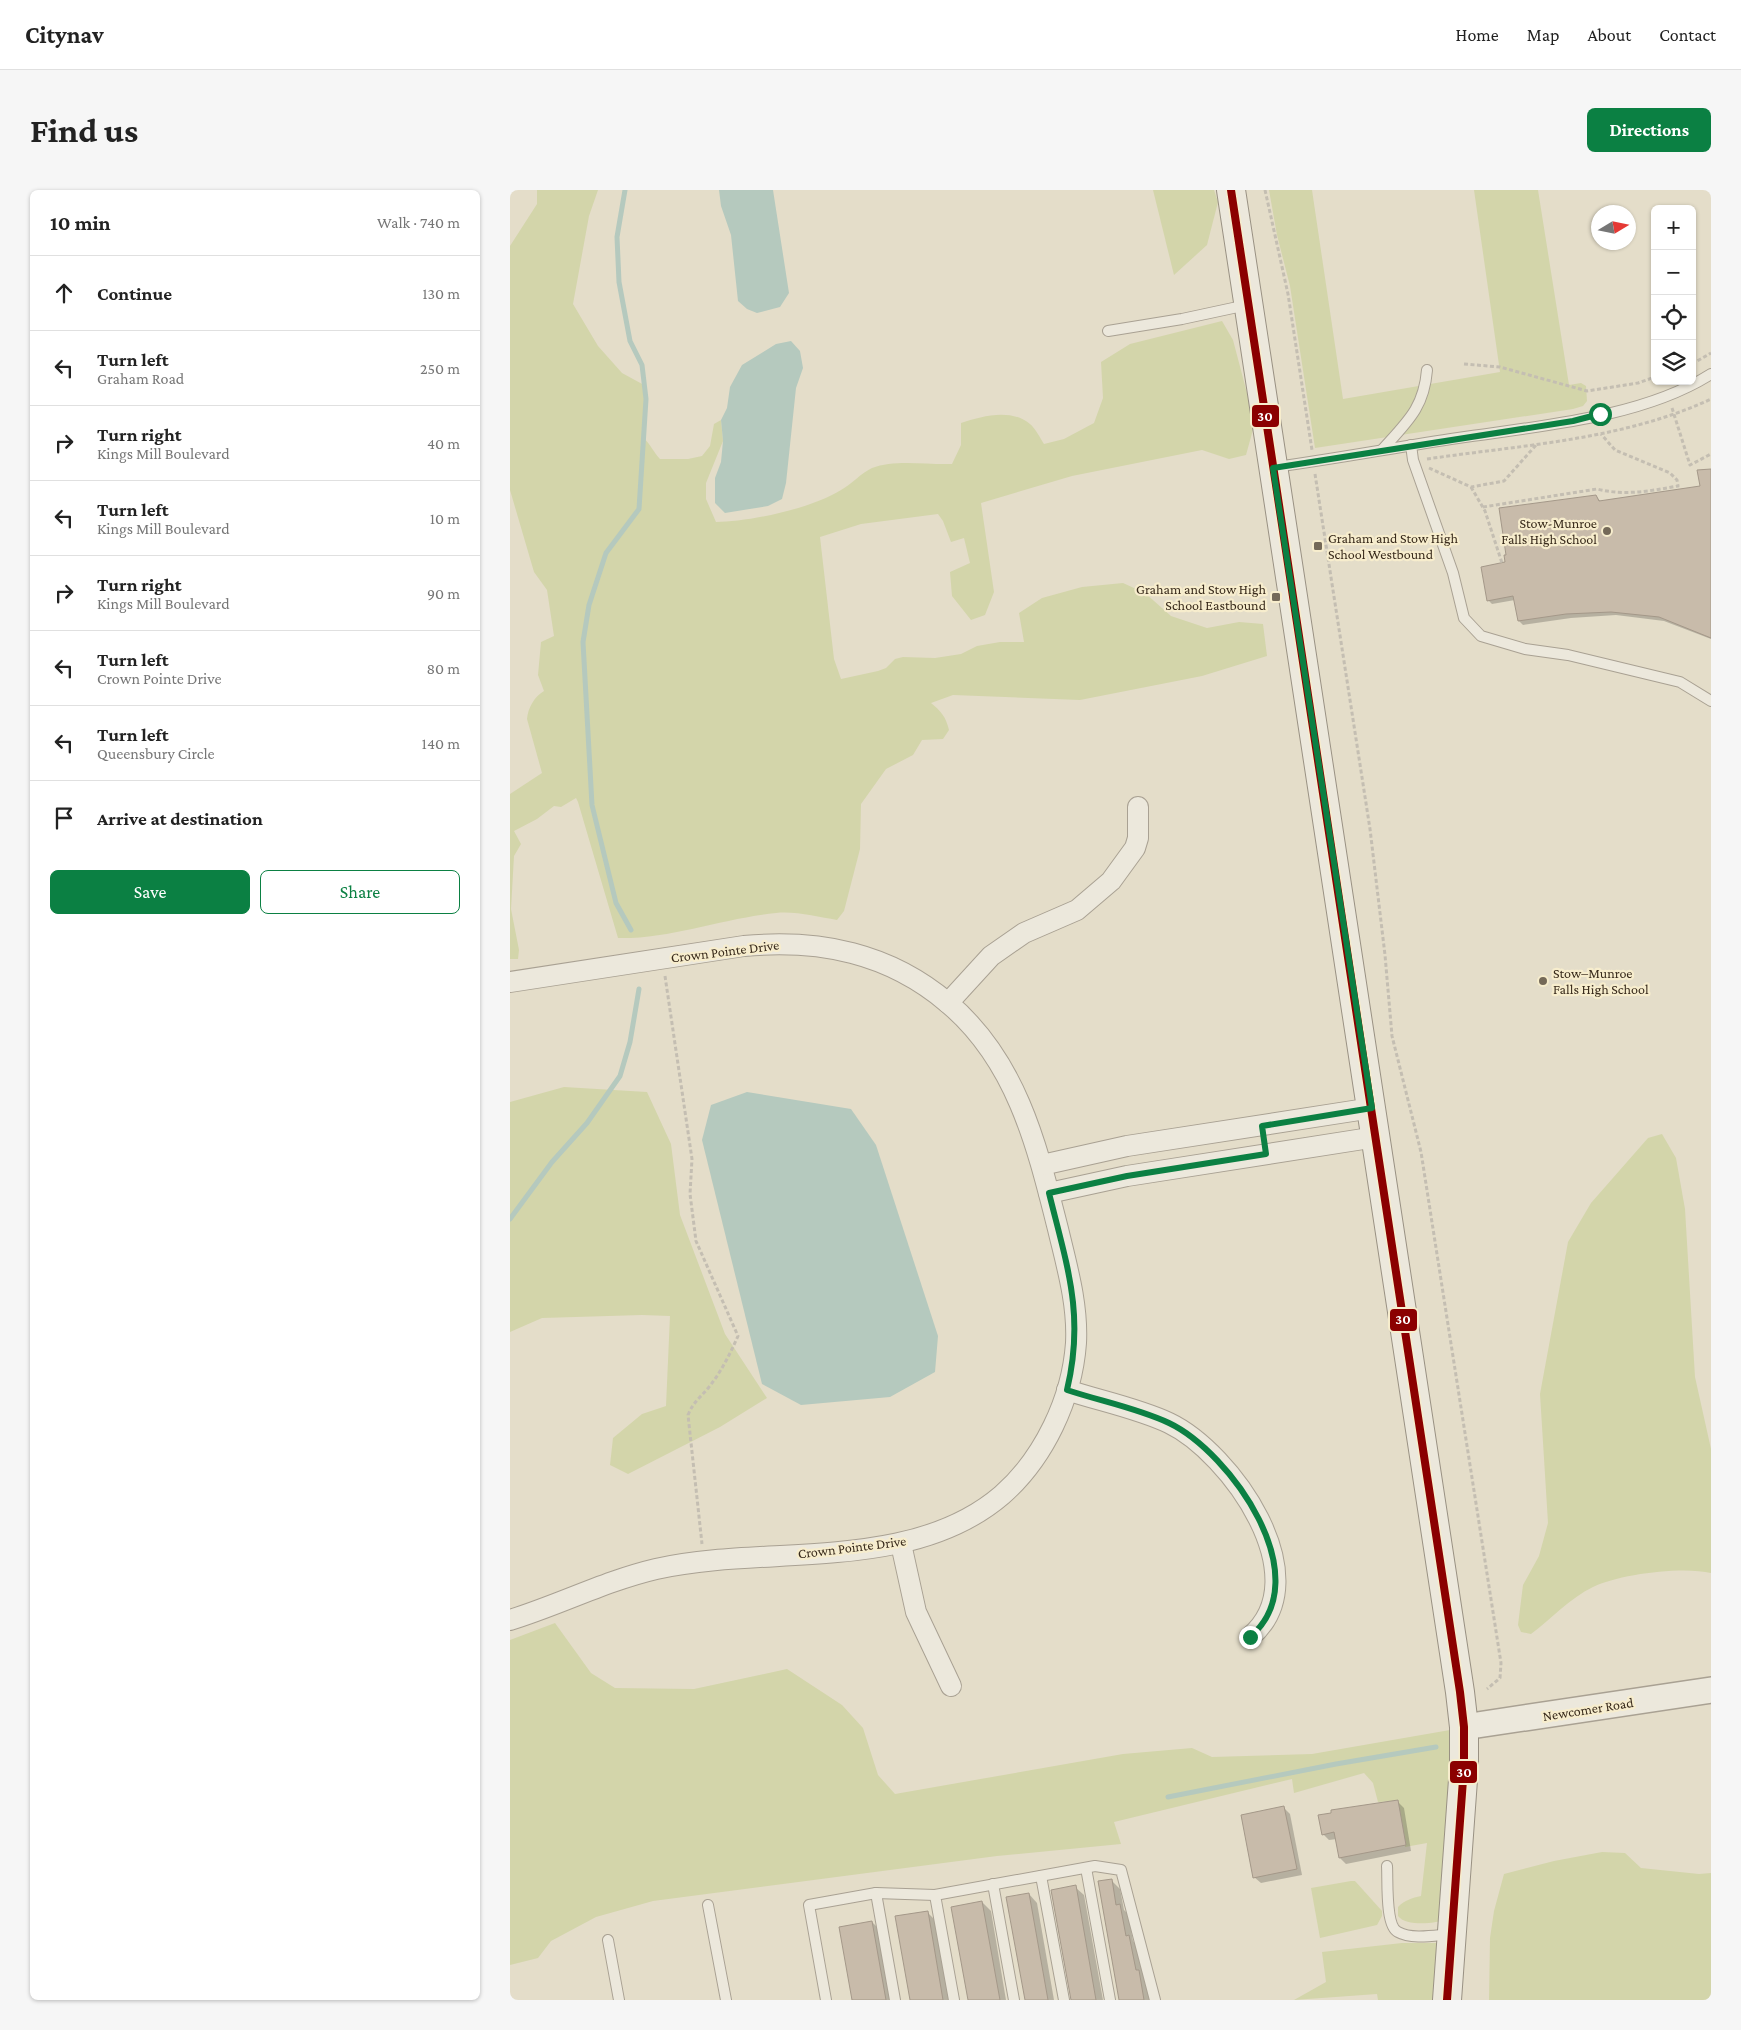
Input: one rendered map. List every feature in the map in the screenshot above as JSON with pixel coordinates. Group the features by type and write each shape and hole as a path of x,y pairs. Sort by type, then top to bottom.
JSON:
{"main road":[{"path":"1231,190 1372,1108 1464,1727 1464,1766 1447,2000"}],"street":[{"path":"948,1003 991,956 1024,934 1077,910 1111,881 1135,848 1138,838 1138,807"},
{"name":"Crown Pointe Drive","path":"510,982 744,946 782,942 813,945 875,960 903,972 948,1003 971,1024 993,1051 1005,1071 1028,1122 1042,1165 1070,1277 1075,1310 1076,1342 1067,1390 1054,1423 1037,1455 1003,1494 968,1519 942,1532 901,1544 670,1566 625,1578 510,1620"},
{"path":"1042,1165 1092,1152 1372,1108"},
{"path":"1262,1126 1266,1154"},
{"path":"1049,1193 1165,1170 1376,1138"},
{"path":"1160,1141 1165,1170"},
{"path":"1067,1390 1169,1423 1196,1441 1218,1461 1246,1494 1263,1528 1272,1557 1275,1578 1271,1609 1266,1619 1250,1637"},
{"path":"901,1544 916,1612 951,1686"},
{"name":"Newcomer Road","path":"1464,1727 1711,1690"}],"lane":[{"path":"1108,331 1182,319 1248,304"},
{"path":"1382,450 1411,418 1426,391 1427,370"},
{"path":"1273,468 1573,421 1668,395 1711,374"},
{"path":"1411,445 1413,460 1453,573 1464,618 1481,636 1525,649 1568,654 1680,682 1711,701"},
{"path":"826,2000 809,1905 876,1893 935,1895 1096,1866 1121,1870 1155,2000"},
{"path":"1387,1866 1390,1923 1396,1932 1408,1936 1452,1934"},
{"path":"1086,1868 1110,2000"},
{"path":"1041,1876 1064,2000"},
{"path":"993,1884 1014,2000"},
{"path":"876,1893 895,2000"},
{"path":"935,1895 954,2000"},
{"path":"708,1905 726,2000"},
{"path":"608,1940 619,2000"}],"path":[{"path":"1266,190 1288,294 1312,450"},
{"path":"1696,362 1711,353"},
{"path":"1464,364 1500,367 1587,391 1638,383 1651,378"},
{"path":"1668,395 1690,465 1711,454"},
{"path":"1483,507 1597,489 1613,493 1638,493 1678,486 1677,480 1670,473 1615,450 1600,434"},
{"path":"1471,488 1504,481 1538,443"},
{"path":"1413,460 1471,488 1483,507 1502,563"},
{"path":"1315,472 1370,829 1385,955 1392,1036 1421,1152 1501,1663 1500,1678 1487,1689"},
{"path":"665,975 692,1159 690,1194 696,1241 738,1336 719,1372 707,1389 696,1398 688,1415 702,1544"}],"green space":[{"path":"537,190 598,190 589,216 573,304 598,346 622,373 644,385 646,424 643,438 660,459 688,459 702,456 710,446 714,424 721,420 723,441 706,483 706,499 716,522 763,517 814,503 829,497 849,485 868,470 881,465 901,463 952,464 961,445 961,423 978,418 996,415 1014,416 1030,424 1044,444 1064,439 1094,423 1103,398 1101,362 1130,344 1222,321 1233,340 1248,397 1257,415 1246,455 1229,459 1202,450 1072,476 981,503 994,592 985,615 971,620 952,596 950,572 970,563 964,538 951,542 943,521 938,514 861,524 820,537 834,659 841,679 878,671 886,668 895,659 903,657 935,658 961,654 977,646 1000,642 1024,642 1019,613 1042,598 1082,587 1123,583 1145,593 1171,616 1207,628 1239,622 1263,624 1267,656 1202,676 1080,700 953,695 931,703 943,715 949,730 943,739 922,740 913,755 886,769 861,804 860,849 844,911 837,920 799,914 776,913 737,919 678,932 618,938 578,802 576,798 561,807 554,806 537,819 514,831 521,844 514,856 511,909 519,950 518,959 510,959 510,794 542,773 527,719 532,703 544,691 538,675 541,642 554,636 547,590 534,572 510,490 510,246 537,204"},
{"path":"1153,190 1214,190 1218,202 1207,245 1174,275"},
{"path":"1269,190 1312,190 1343,399 1500,372 1474,190 1538,190 1569,385 1581,383 1586,386 1587,401 1583,406 1573,409 1315,448 1290,286 1277,235"},
{"path":"564,1087 647,1092 671,1144 680,1215 725,1334 767,1398 720,1427 628,1474 610,1465 613,1438 642,1414 666,1406 670,1316 542,1318 510,1332 510,1102"},
{"path":"1662,1134 1676,1158 1685,1209 1695,1377 1711,1449 1711,1573 1684,1570 1651,1572 1604,1582 1576,1597 1531,1634 1521,1632 1518,1625 1523,1585 1539,1556 1548,1523 1540,1394 1568,1242 1591,1203 1648,1138"},
{"path":"555,1623 591,1673 615,1688 694,1689 787,1669 842,1705 863,1728 878,1775 895,1794 1123,1754 1192,1748 1212,1757 1312,1754 1450,1730 1450,1790 1444,1920 1413,1923 1398,1916 1398,1907 1409,1900 1421,1896 1427,1843 1405,1847 1398,1801 1378,1802 1373,1783 1364,1773 1294,1793 1292,1779 1114,1822 1121,1844 997,1856 653,1901 596,1917 551,1941 538,1958 510,1965 510,1640"},
{"path":"1602,1852 1625,1853 1641,1868 1699,1874 1711,1873 1711,2000 1489,2000 1490,1938 1494,1911 1504,1874 1554,1861"},
{"path":"1355,1881 1382,1911 1382,1916 1377,1925 1320,1938 1311,1888"},
{"path":"1402,1943 1442,1943 1437,2000 1378,2000 1377,1994 1294,2000 1326,1982 1322,1952"}],"shaded area":[{"path":"719,190 773,190 789,293 780,307 757,313 747,309 738,301 731,235 721,206"},
{"path":"791,341 800,351 803,368 796,388 786,483 782,499 768,506 725,513 715,503 715,478 721,462 723,441 721,420 727,408 730,387 742,365 776,344"},
{"path":"747,1092 851,1109 876,1145 938,1336 935,1372 890,1397 801,1405 762,1384 702,1140 711,1105"}],"building":[{"name":"Stow-Munroe Falls High School","path":"1711,469 1711,638 1659,617 1611,612 1566,614 1518,621 1513,596 1487,601 1481,567 1505,562 1504,555 1506,555 1499,508 1596,495 1599,501 1700,486 1697,470"},
{"path":"1398,1800 1406,1845 1339,1858 1334,1832 1322,1835 1318,1815 1331,1813 1331,1810"},
{"path":"1284,1806 1297,1869 1253,1878 1241,1815"},
{"path":"1112,1879 1116,1905 1120,1904 1126,1936 1129,1935 1136,1970 1139,1970 1144,2000 1119,2000 1098,1881"},
{"path":"1076,1885 1096,2000 1071,2000 1051,1890"},
{"path":"1029,1893 1048,2000 1025,2000 1006,1897"},
{"path":"982,1901 1000,2000 968,2000 951,1907"},
{"path":"928,1911 943,2000 910,2000 895,1916"},
{"path":"872,1921 886,2000 852,2000 839,1927"}],"waterway":[{"path":"625,190 617,237 619,282 630,341 642,365 646,399 639,509 606,553 589,605 583,642 592,805 616,903 631,930"},
{"path":"510,1219 552,1162 587,1123 620,1076 630,1042 639,989"},
{"path":"1168,1797 1336,1764 1436,1747"}],"transit line":[{"name":"30","path":"1231,190 1460,1692 1464,1727 1464,1766 1447,2000"}],"place":[{"name":"Stow-Munroe Falls High School","path":"1607,531"},
{"name":"Graham and Stow High School Westbound","path":"1318,546"},
{"name":"Graham and Stow High School Eastbound","path":"1276,597"},
{"name":"Stow–Munroe Falls High School","path":"1543,981"}],"route":[{"path":"1250,1637 1258,1630 1271,1609 1275,1578 1272,1557 1263,1528 1246,1494 1224,1468 1196,1441 1169,1423 1067,1390 1074,1360 1076,1319 1070,1277 1049,1193 1127,1176 1266,1154 1262,1126 1372,1108 1273,468 1573,421 1600,414"}]}
